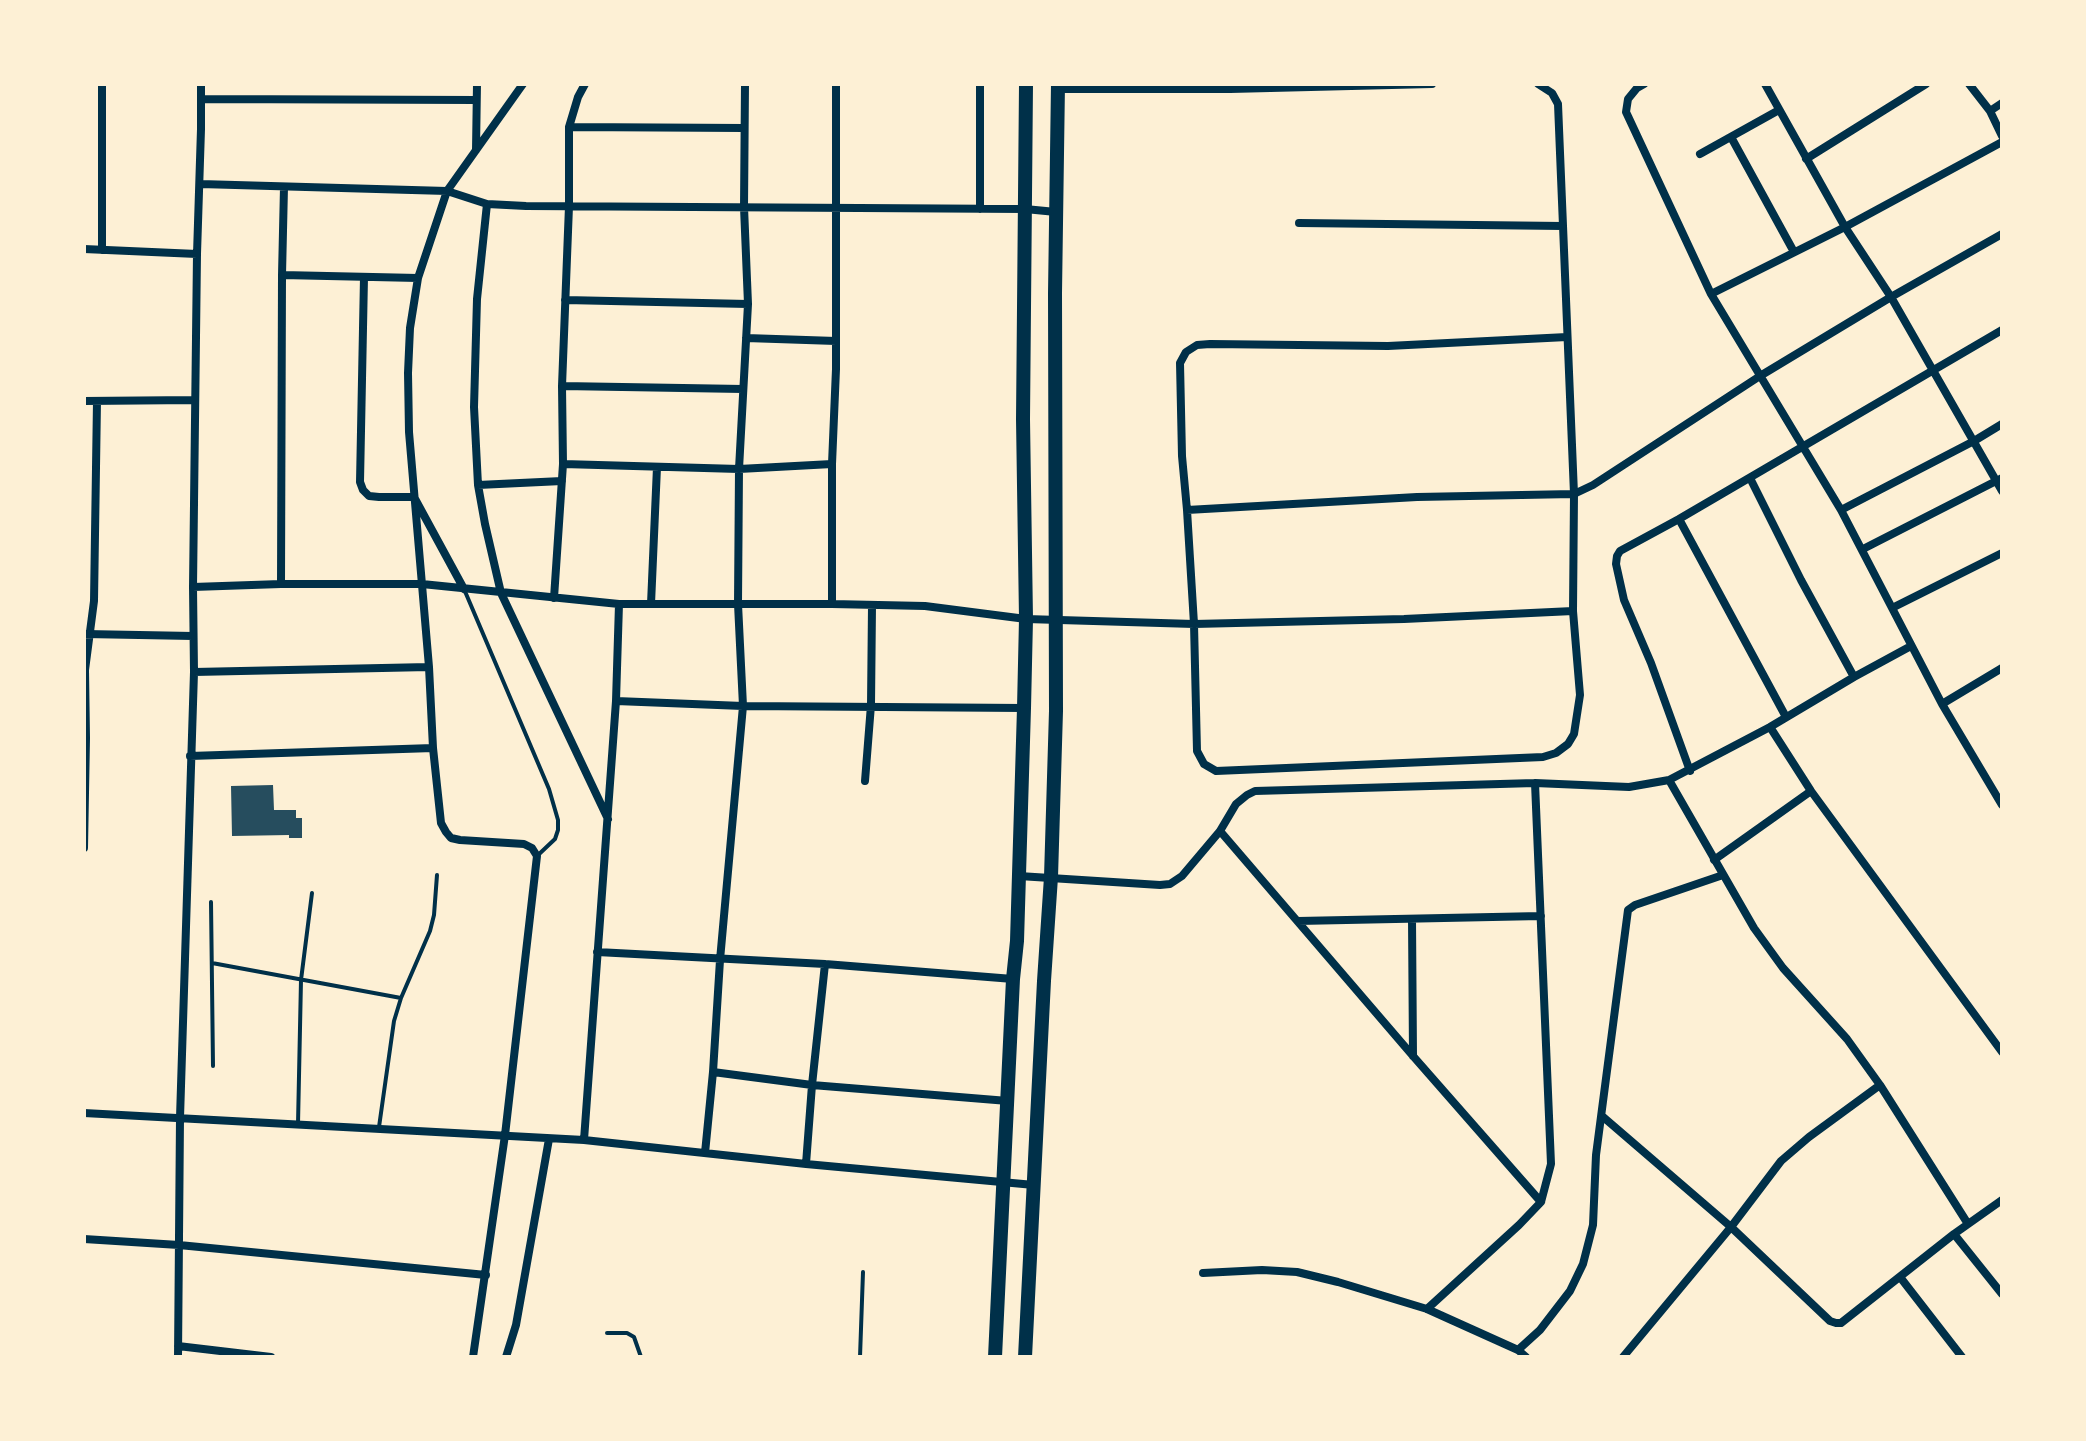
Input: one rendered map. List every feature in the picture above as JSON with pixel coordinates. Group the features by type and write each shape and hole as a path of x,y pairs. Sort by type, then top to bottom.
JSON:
{"main road":[{"path":"995,1357 1019,876 1024,708 1026,84"},
{"path":"1025,1357 1051,877 1057,620 1054,458 1058,87"}],"street":[{"path":"102,84 102,250"},
{"path":"178,1357 180,1118 194,672 201,84"},
{"path":"476,150 477,84"},
{"path":"473,1357 505,1135 537,856 532,848 524,844 451,838 441,823 409,432 408,373 410,328 418,278 447,191 523,84"},
{"path":"554,598 563,464 569,127 585,84"},
{"path":"705,1153 743,706 738,604 739,469 748,304 744,207 745,84"},
{"path":"832,604 836,84"},
{"path":"980,84 980,209"},
{"path":"1058,87 1230,89 1432,84"},
{"path":"1538,84 1552,93 1558,104 1574,494 1573,611 1580,695 1574,734 1568,744 1556,753 1543,757 1216,771 1204,764 1197,751 1194,624 1182,456 1180,363 1186,352 1197,345 1210,344 1388,346 1567,337"},
{"path":"1644,84 1628,99 1626,112 1711,294 1841,510 1942,704 2002,805"},
{"path":"1806,159 1926,84"},
{"path":"1711,294 1845,227 2002,139 1990,111 1969,84"},
{"path":"1768,85 1845,227 1891,297 1999,479 2002,491"},
{"path":"201,99 476,100"},
{"path":"1990,111 2002,103"},
{"path":"1700,154 1779,110"},
{"path":"569,127 744,128"},
{"path":"1731,137 1794,252"},
{"path":"200,184 447,191 483,203 569,206 1025,209 1056,212"},
{"path":"281,584 284,187"},
{"path":"483,203 474,407 478,485 497,592 608,819"},
{"path":"1299,223 1563,226"},
{"path":"1187,510 1417,497 1574,494 1593,485 1760,376 2002,234"},
{"path":"84,249 197,254"},
{"path":"282,275 418,278"},
{"path":"364,277 360,482 369,496 414,497"},
{"path":"565,300 748,304"},
{"path":"1690,771 1651,663 1624,600 1616,564 1620,551 2002,330"},
{"path":"746,338 836,341"},
{"path":"562,386 743,389"},
{"path":"84,401 195,400"},
{"path":"84,848 86,634 94,601 97,401"},
{"path":"1841,510 2002,424"},
{"path":"563,464 739,469 832,464"},
{"path":"651,604 657,467"},
{"path":"1750,478 1854,677"},
{"path":"1863,549 1999,479"},
{"path":"478,485 562,481"},
{"path":"414,497 464,589"},
{"path":"1679,519 1786,717"},
{"path":"1892,608 2002,553"},
{"path":"193,587 422,584 619,604 925,606 1026,619 1194,624 1573,611"},
{"path":"584,1140 616,701 619,604"},
{"path":"865,781 871,705 872,606"},
{"path":"86,634 193,636"},
{"path":"1019,876 1170,884 1182,876 1220,831 1236,804 1255,791 1535,783 1629,787 1669,780 1770,727 1911,646"},
{"path":"194,672 429,667"},
{"path":"1942,704 2002,668"},
{"path":"616,701 743,706 1024,708"},
{"path":"1770,727 1811,791 2002,1052"},
{"path":"190,756 433,748"},
{"path":"1669,780 1754,928 1783,968 1847,1039 1880,1085 1968,1224"},
{"path":"1427,1309 1541,1202 1551,1164 1535,783"},
{"path":"1714,860 1811,791"},
{"path":"1220,831 1541,1202"},
{"path":"1203,1273 1297,1272 1338,1282 1427,1309 1522,1354 1570,1291 1583,1264 1593,1225 1596,1155 1628,910 1723,875"},
{"path":"1298,921 1541,916"},
{"path":"1412,919 1413,1056"},
{"path":"597,952 825,964 1013,979"},
{"path":"806,1164 825,964"},
{"path":"713,1072 812,1085 1008,1102"},
{"path":"1623,1357 1731,1227 1781,1161 1880,1085"},
{"path":"84,1113 584,1140 1034,1185"},
{"path":"1602,1116 1731,1227 1830,1321 1836,1323 1841,1323 2002,1200"},
{"path":"506,1357 516,1325 549,1139"},
{"path":"1954,1234 2002,1294"},
{"path":"84,1239 179,1245 486,1275"},
{"path":"1900,1277 1962,1357"},
{"path":"178,1346 269,1357"}],"lane":[{"path":"464,589 549,789 558,820 555,839 537,856"},
{"path":"379,1129 394,1021 430,931 437,875"},
{"path":"298,1124 301,980 312,893"},
{"path":"211,902 213,1066"},
{"path":"212,963 401,998"},
{"path":"860,1357 863,1272"},
{"path":"607,1333 627,1333 634,1337 641,1357"}],"building":[{"path":"273,785 274,810 296,810 296,818 302,818 302,838 289,838 289,835 232,836 231,786"}]}
